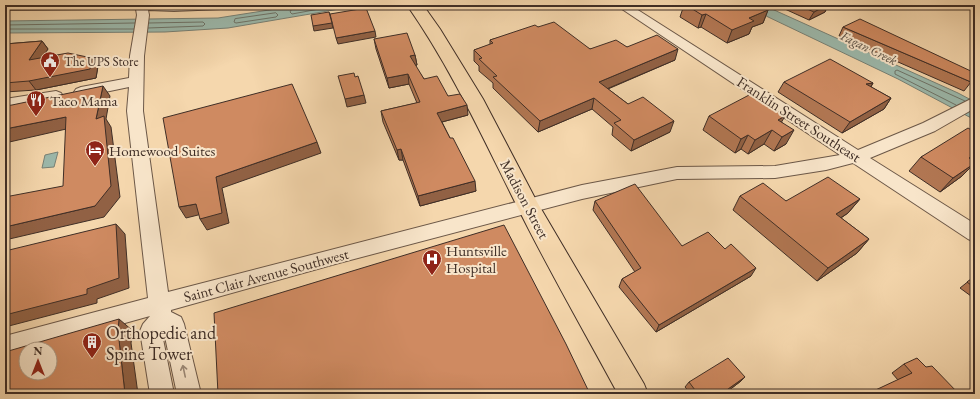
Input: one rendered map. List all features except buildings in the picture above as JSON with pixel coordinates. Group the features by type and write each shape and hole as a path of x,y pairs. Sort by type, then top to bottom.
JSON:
{"main road":[{"name":"Madison Street","path":"415,5 432,29 474,99 528,206 634,394"}],"street":[{"path":"5,6 107,5"},
{"path":"119,5 174,7 221,5"},
{"path":"141,5 143,14 138,41 135,111 161,311 151,331 162,394"},
{"name":"Franklin Street Southeast","path":"622,5 975,234"},
{"path":"5,104 137,81"},
{"name":"Saint Clair Avenue Southwest","path":"5,346 161,311 528,206 582,192 677,173 775,172 826,164 856,157 929,127 975,102"},
{"path":"161,311 173,324 188,394"}],"water":[{"path":"301,5 363,5 228,28 165,32 5,33 5,21 218,18"},
{"name":"Fagan Creek","path":"743,5 763,5 958,93 975,102 975,120 898,79"},
{"path":"58,152 54,167 42,168 45,155"}],"place":[{"name":"The UPS Store","path":"50,78"},
{"name":"Taco Mama","path":"36,117"},
{"name":"Homewood Suites","path":"95,167"},
{"name":"Huntsville Hospital","path":"432,276"},
{"name":"Orthopedic and Spine Tower","path":"92,359"}]}
